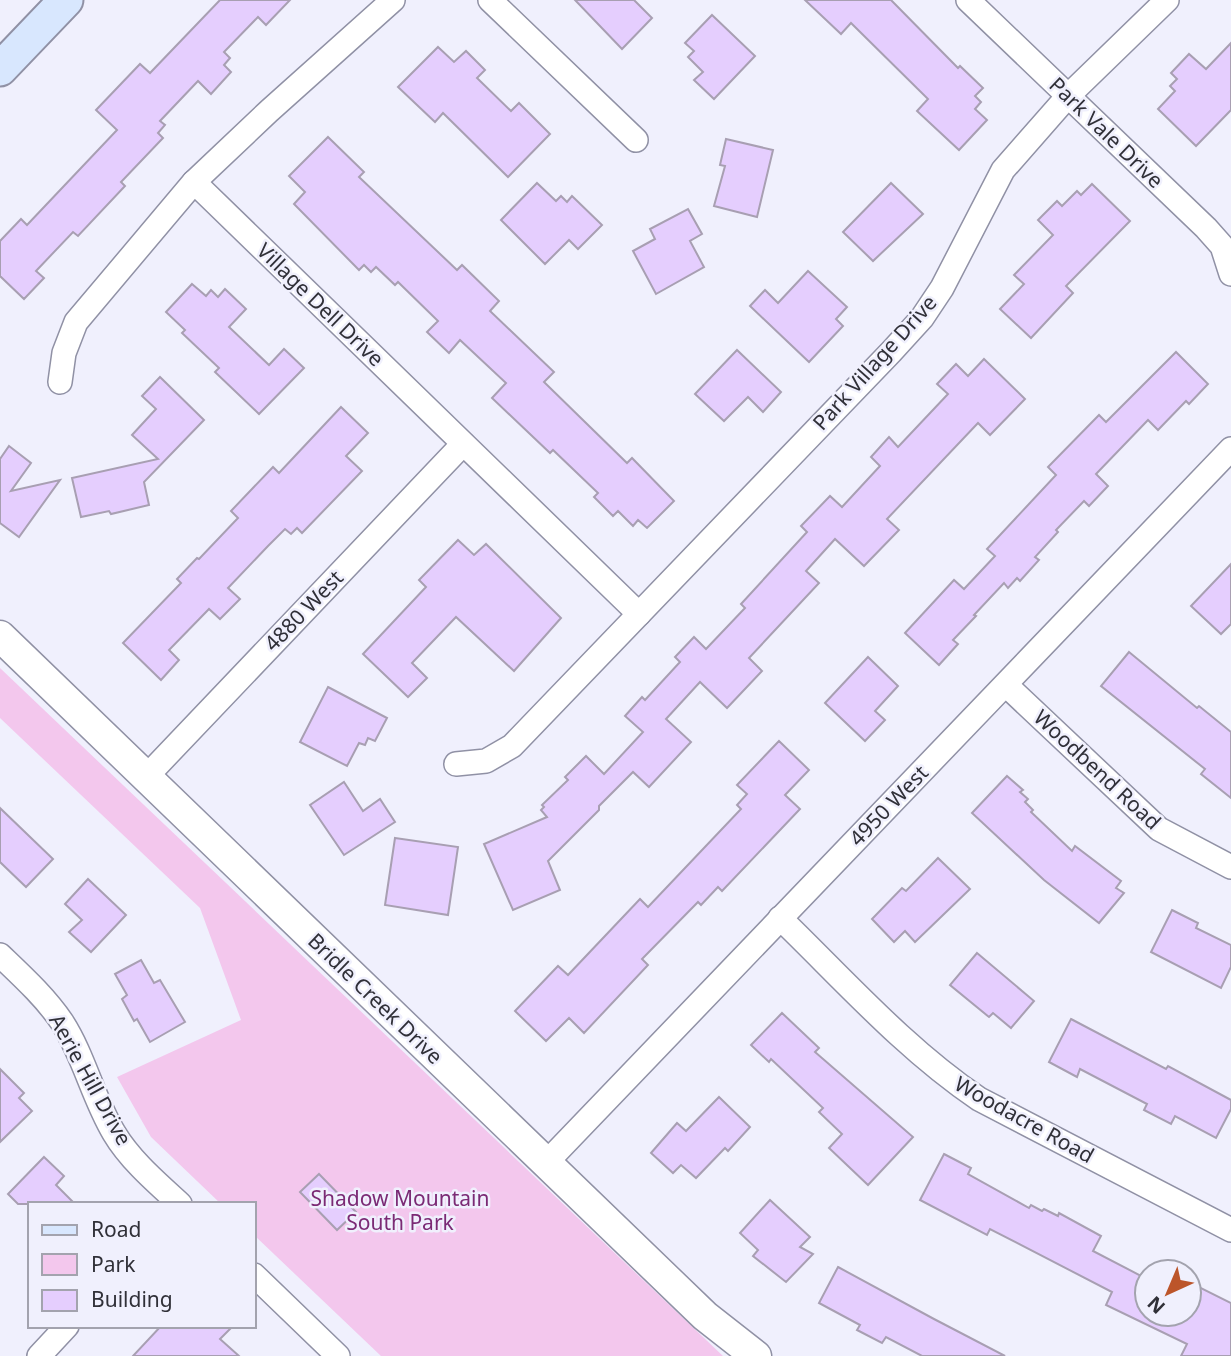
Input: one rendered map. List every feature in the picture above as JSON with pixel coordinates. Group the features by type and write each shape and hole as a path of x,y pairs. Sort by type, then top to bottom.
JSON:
{"main road":[{"path":"0,69 66,0"}],"street":[{"path":"60,382 64,353 76,322 194,182 393,0"},
{"path":"490,0 636,140"},
{"name":"Park Vale Drive","path":"968,0 1206,228 1222,246 1231,274"},
{"name":"Park Village Drive","path":"456,764 486,761 512,746 922,318 942,288 1003,170 1068,96 1167,0"},
{"name":"Village Dell Drive","path":"194,182 639,614"},
{"name":"4880 West","path":"146,777 463,444"},
{"name":"4950 West","path":"546,1163 1231,449"},
{"name":"Bridle Creek Drive","path":"0,636 705,1316 756,1356"},
{"name":"Woodbend Road","path":"1006,685 1159,829 1231,867"},
{"name":"Woodacre Road","path":"780,918 923,1058 950,1080 979,1099 1231,1230"},
{"name":"Aerie Hill Drive","path":"0,956 36,989 62,1023 115,1136 150,1176 178,1202"},
{"path":"256,1277 338,1356"},
{"path":"38,1356 65,1328"}],"green space":[{"name":"Shadow Mountain South Park","path":"0,668 723,1356 381,1356 256,1237 256,1202 219,1202 151,1137 117,1077 241,1020 200,908 0,718"}],"building":[{"path":"220,0 290,0 266,25 258,17 224,52 230,58 224,65 231,72 211,94 198,81 160,121 165,125 158,133 163,138 121,182 125,186 78,236 73,232 36,271 44,278 24,299 0,276 0,241 21,219 27,225 117,130 96,110 140,64 150,73"},
{"path":"575,0 634,0 652,18 622,49"},
{"path":"805,0 891,0 958,68 960,66 983,88 975,96 981,102 975,109 987,120 959,150 917,111 928,99 851,23 841,34"},
{"path":"712,15 755,56 714,99 694,80 703,72 688,57 694,51 685,43"},
{"path":"1231,43 1231,110 1196,146 1158,109 1175,91 1170,86 1177,79 1171,73 1189,54 1206,69"},
{"path":"438,47 454,62 466,51 485,70 477,78 511,111 519,103 550,134 508,177 443,113 435,122 398,87"},
{"path":"328,137 364,172 359,177 457,270 462,265 499,301 490,311 554,372 544,382 627,463 632,458 674,501 647,528 638,520 633,526 618,511 613,516 594,497 598,493 553,450 550,453 492,398 506,383 460,340 449,353 427,332 438,321 398,282 395,285 376,267 371,272 364,265 359,270 294,204 305,192 289,176"},
{"path":"726,139 773,150 757,217 714,206 725,166 720,165"},
{"path":"537,183 556,201 561,196 567,202 572,196 602,225 578,249 569,240 545,264 501,220"},
{"path":"891,183 923,214 873,261 843,232"},
{"path":"1092,184 1130,221 1066,286 1073,293 1031,338 1000,309 1024,284 1014,275 1053,235 1038,220 1057,201 1062,206 1077,191 1081,195"},
{"path":"688,209 702,234 690,241 704,267 656,294 633,251 655,239 650,229"},
{"path":"808,271 847,307 836,319 843,326 809,362 750,306 765,290 778,303"},
{"path":"192,284 206,296 211,290 218,297 225,289 246,309 229,327 269,365 284,349 304,368 259,414 215,372 219,368 182,333 185,330 166,312"},
{"path":"737,350 781,392 763,412 748,397 724,421 695,394"},
{"path":"1176,352 1208,384 1189,404 1186,401 1158,430 1148,420 1096,474 1108,486 1089,506 1084,501 1056,530 1058,532 1035,557 1039,560 1020,581 1017,578 1008,588 1004,583 953,640 958,644 939,665 905,633 954,580 964,589 995,556 987,549 1056,475 1048,467 1099,415 1106,422"},
{"path":"984,359 1025,399 990,435 978,423 887,519 899,530 864,566 835,539 806,571 819,583 749,658 762,671 727,708 700,682 666,719 691,742 649,787 633,772 548,861 560,890 513,910 484,844 547,817 541,810 544,807 542,805 568,780 565,777 586,756 604,774 643,732 625,716 642,697 645,700 680,662 675,657 694,637 706,649 745,608 741,604 807,532 801,526 830,496 842,507 880,466 871,457 889,437 898,447 948,394 937,384 956,364 968,376"},
{"path":"160,377 204,420 144,482 149,505 111,514 109,511 81,517 72,478 158,459 132,435 156,409 142,396"},
{"path":"341,407 368,433 346,456 362,471 302,533 297,528 291,534 285,529 268,546 228,588 240,599 220,619 209,609 169,650 179,660 161,680 123,643 181,583 177,579 238,518 231,511 273,467 279,473"},
{"path":"9,446 31,463 11,491 60,480 19,537 0,523 0,459"},
{"path":"458,540 474,555 486,544 561,618 514,671 456,617 412,663 427,678 408,697 363,654 426,587 419,580"},
{"path":"1231,564 1231,624 1221,634 1191,606"},
{"path":"1129,652 1231,732 1231,798 1201,774 1205,769 1101,686"},
{"path":"868,657 898,686 875,711 885,720 865,741 825,703"},
{"path":"328,687 387,718 375,741 368,738 365,745 359,743 347,766 300,742"},
{"path":"779,741 809,770 785,795 800,809 722,891 718,887 701,905 698,902 642,959 648,965 584,1033 569,1018 546,1041 515,1011 558,966 568,975 640,899 648,907 741,809 737,805 747,794 737,785"},
{"path":"1007,776 1023,790 1020,792 1028,799 1025,802 1033,810 1031,812 1072,851 1075,846 1121,881 1116,888 1124,893 1099,923 1044,880 972,813"},
{"path":"344,782 363,811 380,799 395,822 344,855 310,805"},
{"path":"0,808 53,859 26,887 0,862"},
{"path":"395,838 458,847 448,915 385,905"},
{"path":"938,858 970,889 915,942 905,931 894,942 872,919 902,888 906,891"},
{"path":"88,879 126,915 91,952 69,932 82,920 65,904"},
{"path":"1172,910 1198,923 1196,928 1231,945 1231,967 1221,988 1151,952"},
{"path":"977,953 1034,1001 1011,1028 993,1013 989,1017 950,985"},
{"path":"141,960 154,983 160,980 185,1022 150,1042 122,999 127,995 115,974"},
{"path":"782,1013 819,1048 815,1052 913,1137 868,1185 829,1148 842,1134 819,1112 823,1108 771,1059 769,1062 751,1045"},
{"path":"1071,1019 1231,1100 1231,1109 1216,1138 1175,1116 1171,1124 1144,1110 1147,1104 1080,1069 1077,1077 1049,1062"},
{"path":"0,1069 24,1093 19,1098 32,1111 0,1142"},
{"path":"719,1097 750,1127 728,1151 725,1148 696,1178 681,1165 673,1173 651,1153 677,1123 686,1131"},
{"path":"944,1154 971,1168 968,1174 1029,1208 1031,1205 1058,1216 1059,1213 1101,1236 1093,1251 1133,1272 1133,1318 1106,1305 1112,1292 990,1229 987,1235 920,1200"},
{"path":"44,1157 64,1176 56,1185 73,1202 18,1204 8,1194"},
{"path":"319,1174 356,1212 337,1230 300,1192"},
{"path":"770,1200 810,1237 800,1247 813,1254 786,1282 753,1256 758,1250 740,1233"},
{"path":"838,1267 1005,1356 922,1356 886,1337 882,1343 857,1330 860,1325 819,1303"},
{"path":"1203,1289 1231,1303 1231,1356 1181,1356 1187,1344 1154,1328 1203,1328"},
{"path":"159,1328 231,1328 220,1339 239,1356 133,1356"}]}
